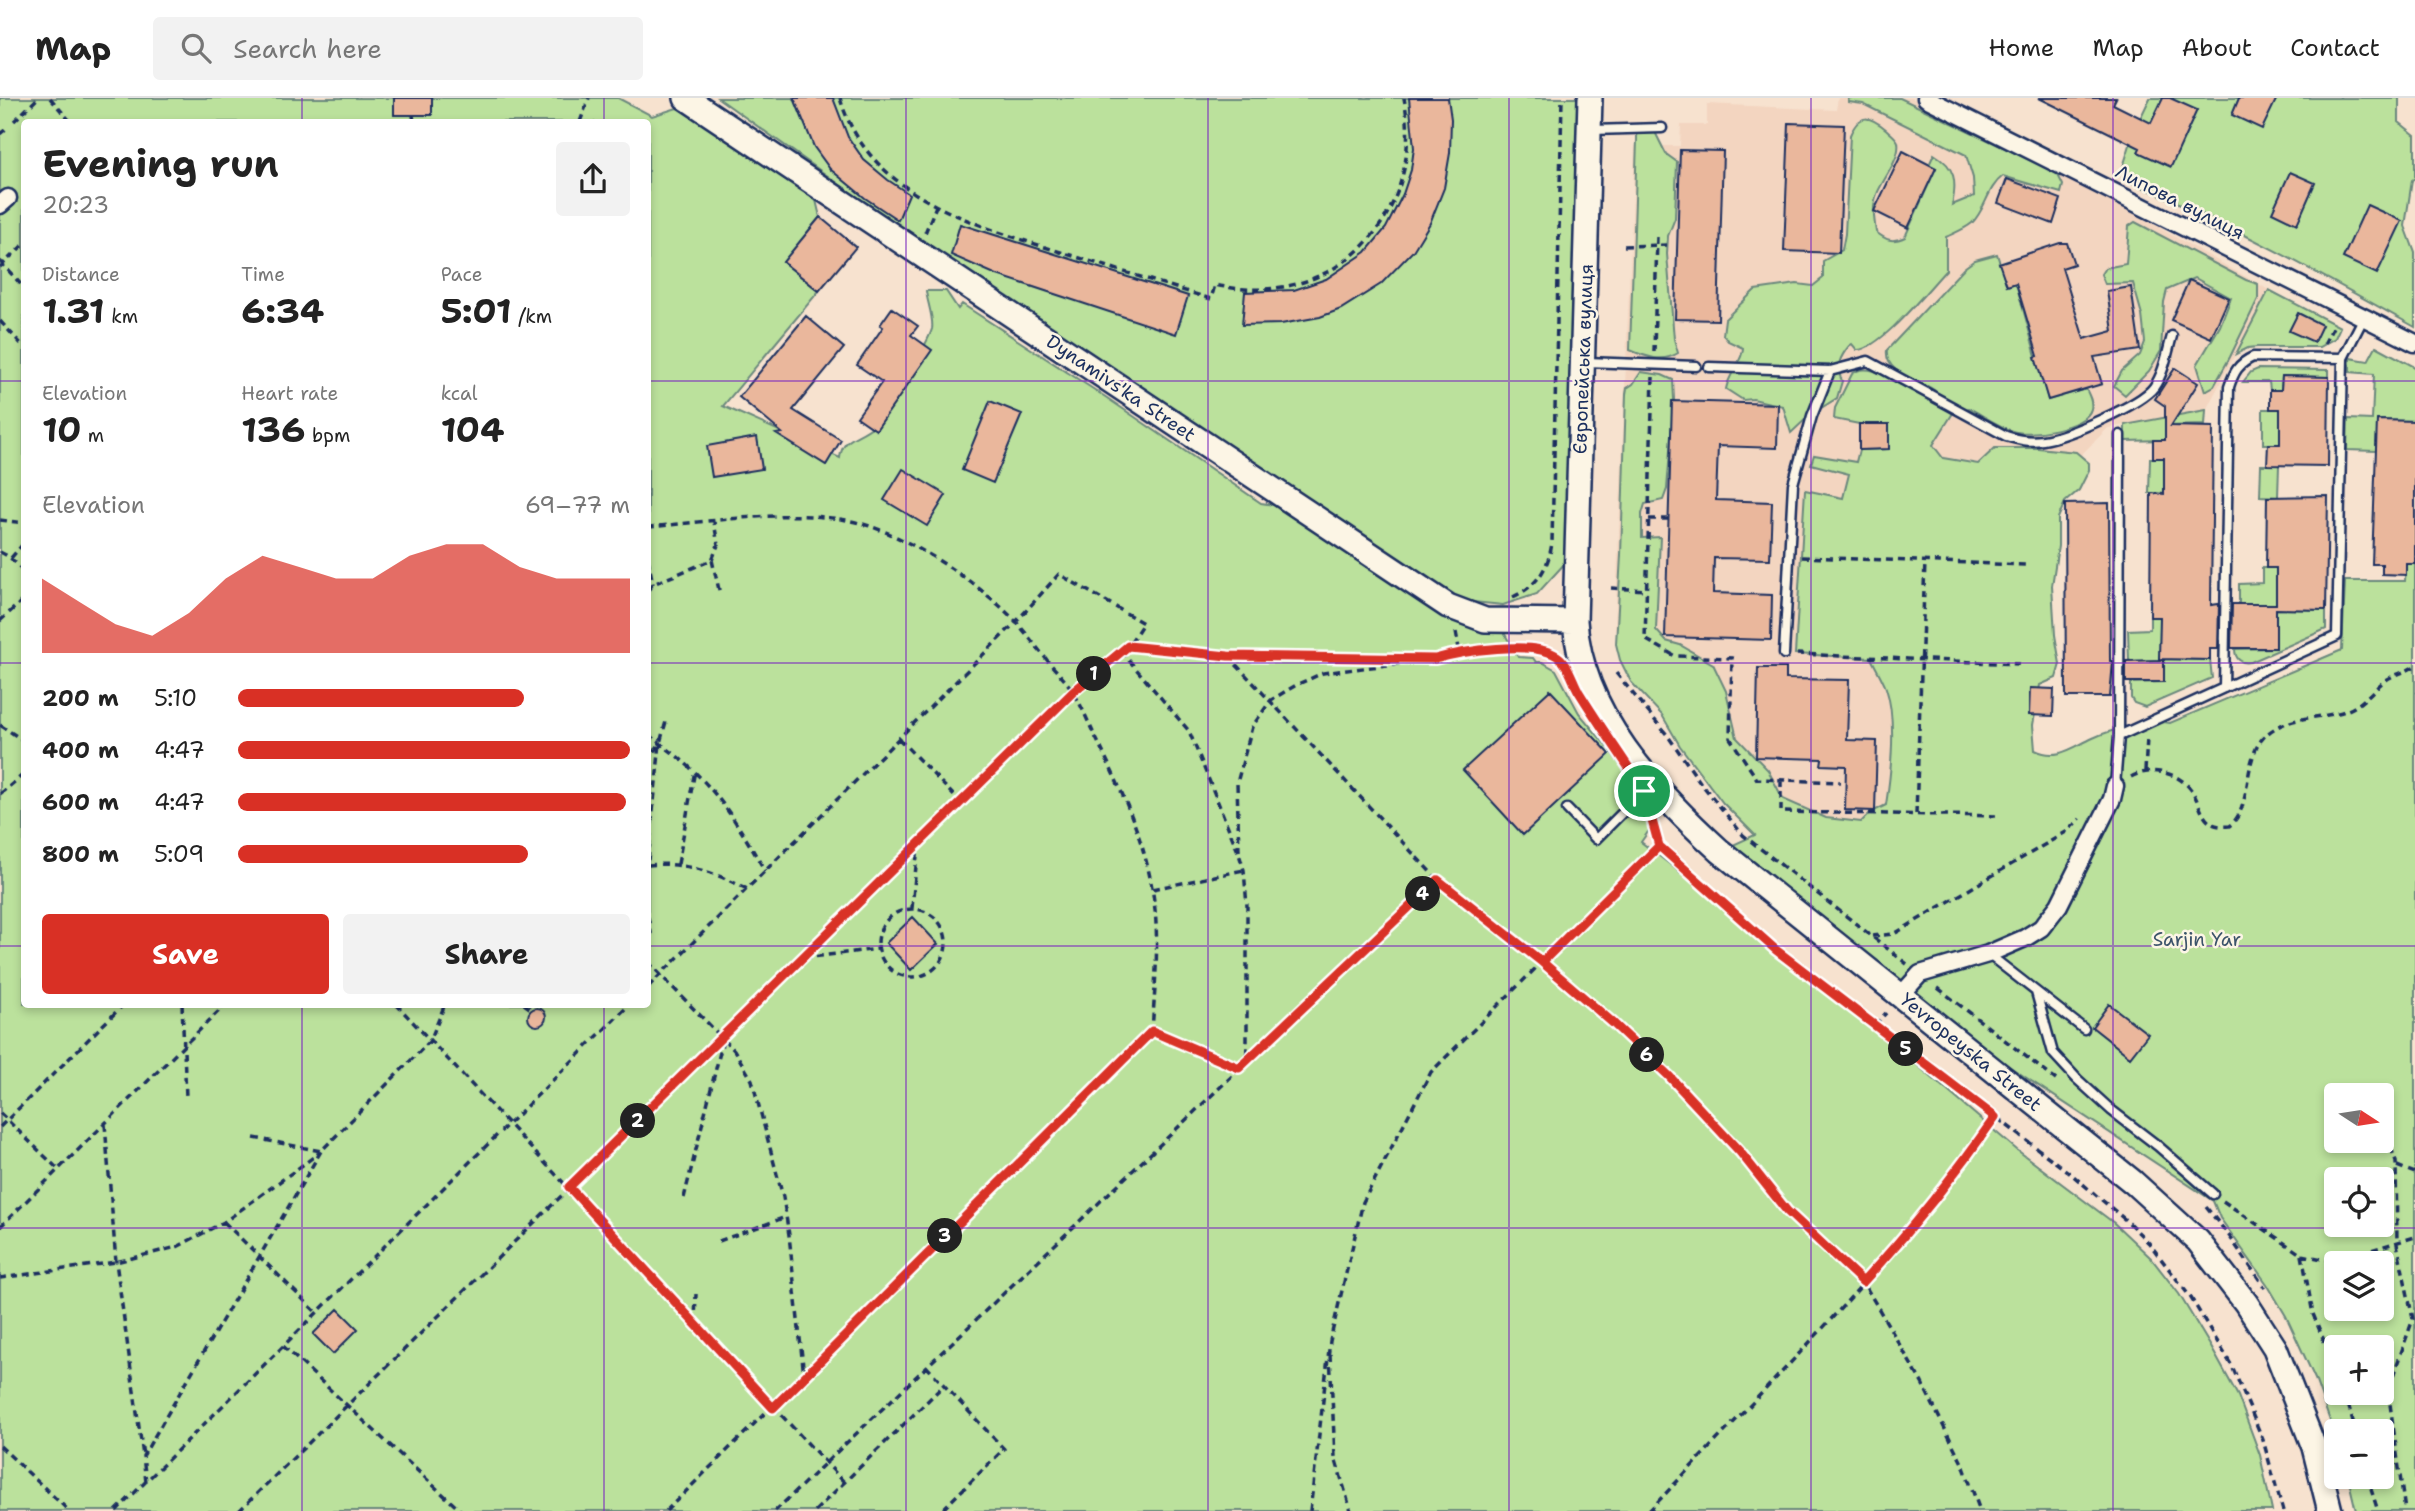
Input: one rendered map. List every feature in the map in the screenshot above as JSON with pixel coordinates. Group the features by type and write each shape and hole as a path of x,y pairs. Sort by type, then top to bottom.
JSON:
{"main road":[{"name":"Європейська вулиця","path":"1576,621 1590,98"},
{"name":"Dynamivs'ka Street","path":"698,102 1448,606 1485,620 1576,621"},
{"name":"Yevropeyska Street","path":"1576,621 1581,661 1587,679 1649,787 1720,850 2133,1182 2198,1241 2246,1303 2275,1348 2314,1447 2330,1511"}],"street":[{"name":"Липова вулиця","path":"1926,98 2415,343"},
{"path":"1901,995 1920,974 1988,954 2034,933 2047,921 2067,890 2112,799 2115,786"}],"lane":[{"path":"1589,131 1662,128"},
{"path":"2119,736 2337,636 2343,358 2364,317"},
{"path":"1709,367 1830,371 1868,360 2006,436 2025,442 2069,434 2139,401 2154,388 2172,336"},
{"path":"2224,688 2229,387 2234,371 2241,362 2253,357 2343,358"},
{"path":"1583,362 1696,366"},
{"path":"1784,654 1793,484 1812,416 1830,371"},
{"path":"2115,786 2119,736 2120,435"},
{"path":"1567,809 1596,839 1649,787"},
{"path":"1988,954 2084,1029"},
{"path":"2036,992 2053,1052 2077,1079 2111,1110 2213,1194"}],"path":[{"path":"15,121 38,98"},
{"path":"50,98 68,119"},
{"path":"581,119 589,98"},
{"path":"840,98 849,124 872,159 897,182 936,206 964,220 1001,233 1211,299 1214,285 1242,289 1296,284 1323,275 1366,244 1387,215 1400,186 1407,158 1404,98"},
{"path":"1503,600 1526,591 1534,584 1547,564 1552,542 1562,98"},
{"path":"413,115 414,119"},
{"path":"0,134 6,129"},
{"path":"923,239 936,206"},
{"path":"1657,236 1645,639 1675,656 1732,658 1730,738 1757,779 1840,782"},
{"path":"1624,246 1670,246"},
{"path":"21,247 1,264 21,285"},
{"path":"2316,358 2343,307"},
{"path":"0,321 21,344"},
{"path":"651,527 754,518 842,519 890,534 966,580 1016,622 1073,692 1122,793 1138,836 1153,890 1156,948 1152,1031 666,1511"},
{"path":"1649,519 1668,519"},
{"path":"0,520 21,523"},
{"path":"714,522 718,545 712,561 720,594"},
{"path":"10,558 21,546"},
{"path":"0,552 10,558 21,571"},
{"path":"1790,557 2025,565"},
{"path":"651,586 712,561"},
{"path":"1916,814 1925,561"},
{"path":"651,574 653,584"},
{"path":"239,1511 1073,692 1128,646 1143,624 1059,574 1016,622 651,984"},
{"path":"1611,588 1647,590"},
{"path":"0,621 21,602"},
{"path":"1128,646 1228,656 1435,659"},
{"path":"1239,854 1237,783 1252,727 1271,700 1298,684 1323,673 1523,647 1548,652 1564,662"},
{"path":"1121,651 1189,731 1244,870 1247,906 1247,1060"},
{"path":"1784,654 2019,664"},
{"path":"1228,656 1438,880 1542,962 1613,1023 1669,1076 1740,1152 1787,1211 1863,1282 1922,1383 1964,1467 1980,1511"},
{"path":"2115,786 2145,771 2162,772 2190,789 2209,822 2219,827 2229,826 2236,819 2241,807 2255,750 2266,734 2295,720 2350,709 2386,680 2415,666"},
{"path":"1616,673 1743,835 2056,1080"},
{"path":"651,831 660,743 667,718"},
{"path":"2145,771 2148,722"},
{"path":"0,725 21,739"},
{"path":"651,737 695,770 719,797 765,871"},
{"path":"898,739 961,803"},
{"path":"651,757 660,743"},
{"path":"678,865 695,770"},
{"path":"0,794 21,776"},
{"path":"1781,780 1781,812 1998,816"},
{"path":"1649,787 1659,846 1776,950 2104,1201 2149,1243 2191,1298 2232,1366 2263,1440 2283,1511"},
{"path":"1871,936 1894,934 1921,920 2066,832 2086,813"},
{"path":"912,908 918,845"},
{"path":"1310,1511 1330,1341 1363,1202 1431,1072 1659,846"},
{"path":"651,865 678,865 717,875 747,889"},
{"path":"1153,890 1244,870"},
{"path":"775,1511 1438,880"},
{"path":"912,908 933,915 946,934 947,945 939,966 920,977 898,975 888,968 878,948 878,939 886,921 902,910 912,908"},
{"path":"804,958 878,948"},
{"path":"651,965 723,1038 744,1062 752,1080 774,1158 786,1217 804,1376"},
{"path":"0,1127 120,1008"},
{"path":"181,1008 186,1097"},
{"path":"0,1227 222,1008"},
{"path":"400,1008 844,1482"},
{"path":"0,1278 116,1262 177,1247 224,1222 321,1151 430,1041 443,1008"},
{"path":"116,1511 626,1008"},
{"path":"1152,1031 1239,1068"},
{"path":"684,1198 723,1038"},
{"path":"0,1113 59,1171"},
{"path":"1649,1511 1899,1243 1955,1174 1995,1117"},
{"path":"105,1124 116,1262 146,1482"},
{"path":"254,1138 321,1151"},
{"path":"143,1456 321,1151"},
{"path":"2392,1153 2397,1166 2397,1244 2413,1319 2388,1390 2405,1511"},
{"path":"2397,1166 2415,1173"},
{"path":"2213,1194 2302,1255 2333,1261 2415,1237"},
{"path":"719,1241 786,1217"},
{"path":"224,1222 317,1313"},
{"path":"2302,1255 2313,1314 2324,1341"},
{"path":"695,1324 696,1294"},
{"path":"1330,1341 1335,1457 1351,1511"},
{"path":"283,1346 461,1511"},
{"path":"926,1366 1004,1449 941,1511"},
{"path":"815,1511 944,1385"},
{"path":"0,1446 69,1511"},
{"path":"2371,1489 2378,1511"}],"shaded area":[{"path":"1838,98 1912,98 2038,159 2269,290 2206,410 2108,428 2031,505 2023,807 1765,831 1615,629 1635,146 1680,146 1681,125 1707,125 1707,104 1836,110"}],"green space":[{"path":"0,98 618,98 652,116 677,108 686,109 763,158 758,161 816,200 820,217 783,262 819,291 723,406 840,458 841,451 848,442 879,420 923,349 932,329 926,291 946,291 958,309 962,304 1261,503 1294,508 1503,631 1518,657 1533,658 1536,662 1542,662 1556,670 1579,713 1662,812 1641,842 1706,892 1778,956 1863,1019 2017,1150 2114,1223 2151,1258 2179,1294 2238,1396 2260,1455 2272,1511 0,1511"},
{"path":"718,98 1587,98 1566,562 1537,594 1503,605 1463,601 898,226"},
{"path":"1848,98 1900,98 2057,173 2063,185 2061,193 2003,176 1993,186 1972,223 1946,237 1946,270 1904,317 1879,340 1857,350 1852,344 1849,346 1840,362 1842,381 1837,398 1810,415 1791,433 1783,406 1753,399 1743,400 1726,389 1743,348 1728,341 1723,335 1725,319 1755,290 1797,284 1813,286 1823,278 1823,261 1842,250 1850,135 1854,128 1862,120 1870,119 1887,130 1898,142 1897,155 1874,203 1876,232 1883,237 1893,240 1905,237 1936,168 1929,165 1934,154 1951,170 1954,182 1952,205 1974,196 1973,178 1966,155 1863,104 1849,102"},
{"path":"2150,98 2399,98 2399,122 2415,135 2415,178 2412,180 2405,226 2415,253 2415,327 2238,232 2128,181 2123,167 2135,129"},
{"path":"1643,131 1655,132 1666,154 1677,162 1675,218 1668,236 1667,254 1674,339 1678,353 1666,358 1648,357 1630,350 1637,135"},
{"path":"2135,222 2258,284 2258,299 2230,357 2214,386 2205,391 2197,365 2220,326 2231,298 2195,278 2167,290 2161,351 2149,371 2125,395 2114,386 2122,371 2140,355 2145,342 2142,315 2133,283 2105,284 2101,274 2105,268 2126,264 2129,226"},
{"name":"Sarjin Yar","path":"1997,254 2007,286 2016,283 2048,400 2086,389 2091,404 2087,416 2079,421 2056,429 2030,433 2012,431 1969,408 1953,413 1933,445 1943,458 1978,464 1995,448 2038,448 2076,452 2089,463 2089,470 2079,490 2065,502 2058,518 2058,546 2052,586 2060,664 2056,678 2040,685 2033,725 2035,750 2058,753 2120,729 2142,724 2170,723 2342,650 2345,581 2405,581 2406,564 2415,564 2415,1511 2356,1511 2351,1489 2394,1489 2394,1419 2329,1419 2324,1405 2394,1405 2394,1335 2324,1335 2324,1404 2286,1316 2267,1284 2220,1218 2213,1201 1901,995 1720,851 1755,835 1723,803 1680,746 1662,715 1631,682 1620,660 1616,644 1626,394 1627,388 1641,372 1662,375 1673,380 1667,489 1663,500 1645,504 1642,514 1642,538 1660,537 1656,630 1666,641 1680,645 1713,664 1726,691 1737,738 1768,770 1783,799 1826,818 1861,822 1870,813 1886,805 1891,762 1891,715 1886,688 1871,658 1795,654 1805,490 1843,498 1849,474 1811,464 1814,455 1856,462 1859,450 1889,449 1888,424 1859,424 1834,419 1835,408 1852,374 1870,370 1928,394 1934,390 1896,370 1891,365 1887,350 1964,268 1975,260"},
{"path":"2269,290 2340,327 2335,338 2319,347 2257,347 2236,354"},
{"path":"2376,346 2415,367 2415,421 2378,420 2376,451 2347,450 2348,419 2372,420 2374,374 2350,372 2350,358 2368,361"},
{"path":"2258,369 2329,370 2329,377 2282,376 2281,390 2270,390 2269,382 2243,382 2251,372"},
{"path":"2263,409 2280,409 2280,444 2263,444"},
{"path":"2206,410 2205,425 2166,426 2165,440 2125,441 2125,425"},
{"path":"2150,458 2164,458 2164,494 2149,493"},
{"path":"2261,465 2279,465 2278,497 2260,496"},
{"path":"2262,568 2276,568 2276,604 2239,604 2239,584 2262,583"},
{"path":"2275,609 2326,610 2326,629 2251,662 2239,660 2235,649 2276,648"},
{"path":"2150,617 2160,617 2160,660 2129,661 2128,630 2150,629"},
{"path":"2164,659 2210,660 2212,678 2145,707 2134,703 2131,698 2131,683 2164,682"}],"building":[{"path":"394,98 432,98 432,115 394,115"},
{"path":"794,98 833,98 848,137 864,160 909,194 898,220 865,198 830,169 814,147"},
{"path":"1409,98 1448,98 1451,119 1450,153 1444,188 1430,223 1413,251 1381,284 1341,309 1320,317 1281,324 1242,325 1245,292 1294,290 1326,279 1366,252 1386,228 1403,194 1411,170 1414,148"},
{"path":"2039,98 2116,98 2113,104 2151,123 2163,98 2170,98 2197,110 2171,167 2138,152 2140,148"},
{"path":"2239,98 2277,98 2262,129 2232,115"},
{"path":"1789,123 1844,125 1839,253 1784,251"},
{"path":"1680,150 1723,151 1718,320 1675,319"},
{"path":"1903,151 1936,168 1908,228 1874,211"},
{"path":"2290,172 2315,183 2297,224 2272,212"},
{"path":"2007,179 2061,199 2053,224 1998,203"},
{"path":"2367,205 2402,221 2377,274 2343,258"},
{"path":"820,217 856,247 819,291 783,262"},
{"path":"960,224 1188,296 1176,334 997,275 951,255"},
{"path":"2067,243 2074,264 2062,268 2084,339 2113,331 2107,291 2131,287 2140,350 2094,357 2102,384 2048,400 2016,283 2007,286 1999,263"},
{"path":"2189,280 2229,298 2211,338 2171,320"},
{"path":"892,308 918,326 911,335 932,350 876,430 857,417 882,382 857,365 883,327 880,325"},
{"path":"2298,313 2322,325 2314,342 2289,331"},
{"path":"806,316 844,348 793,410 841,440 826,465 776,434 782,433 739,397"},
{"path":"2175,368 2198,383 2171,426 2213,427 2211,605 2219,604 2218,649 2210,649 2210,660 2159,659 2160,617 2150,617 2151,493 2164,494 2164,458 2153,458 2153,440 2165,440 2165,406 2155,399"},
{"path":"2282,376 2329,377 2328,466 2267,465 2268,444 2280,444 2280,409 2270,409 2270,390 2281,390"},
{"path":"990,401 1022,414 993,483 962,470"},
{"path":"1672,401 1778,404 1777,448 1718,446 1716,500 1772,502 1770,559 1714,558 1713,593 1772,595 1771,640 1665,637"},
{"path":"2377,420 2415,421 2415,564 2406,564 2406,575 2382,574 2382,564 2372,564"},
{"path":"1859,424 1889,424 1889,449 1859,450"},
{"path":"757,437 762,469 712,477 707,446"},
{"path":"903,469 946,495 927,526 884,500"},
{"path":"2328,496 2326,610 2276,609 2276,648 2231,648 2232,604 2276,604 2276,568 2266,568 2267,497"},
{"path":"2109,503 2110,661 2113,661 2110,697 2066,697 2065,504"},
{"path":"2164,660 2164,682 2126,682 2126,661"},
{"path":"1758,668 1786,668 1786,679 1849,680 1847,740 1877,741 1875,811 1845,810 1846,766 1821,765 1822,759 1756,757"},
{"path":"2030,688 2054,689 2053,716 2029,715"},
{"path":"1550,690 1610,754 1523,835 1463,770"},
{"path":"913,917 938,944 911,970 886,943"},
{"path":"2109,1004 2148,1034 2130,1057 2092,1027"},
{"path":"537,1008 543,1011 546,1017 543,1023 537,1026 531,1023 528,1017 531,1011"},
{"path":"338,1309 358,1329 333,1354 313,1334"}],"route":[{"path":"1644,791 1578,690 1564,662 1556,655 1540,649 1523,647 1435,659 1228,656 1128,646 1073,692 569,1187 773,1408 1152,1031 1239,1068 1438,880 1542,962 1659,846 1776,950 1995,1117 1963,1164 1899,1243 1863,1282 1787,1211 1740,1152 1669,1076 1542,962 1600,904 1659,846 1644,791"}]}
